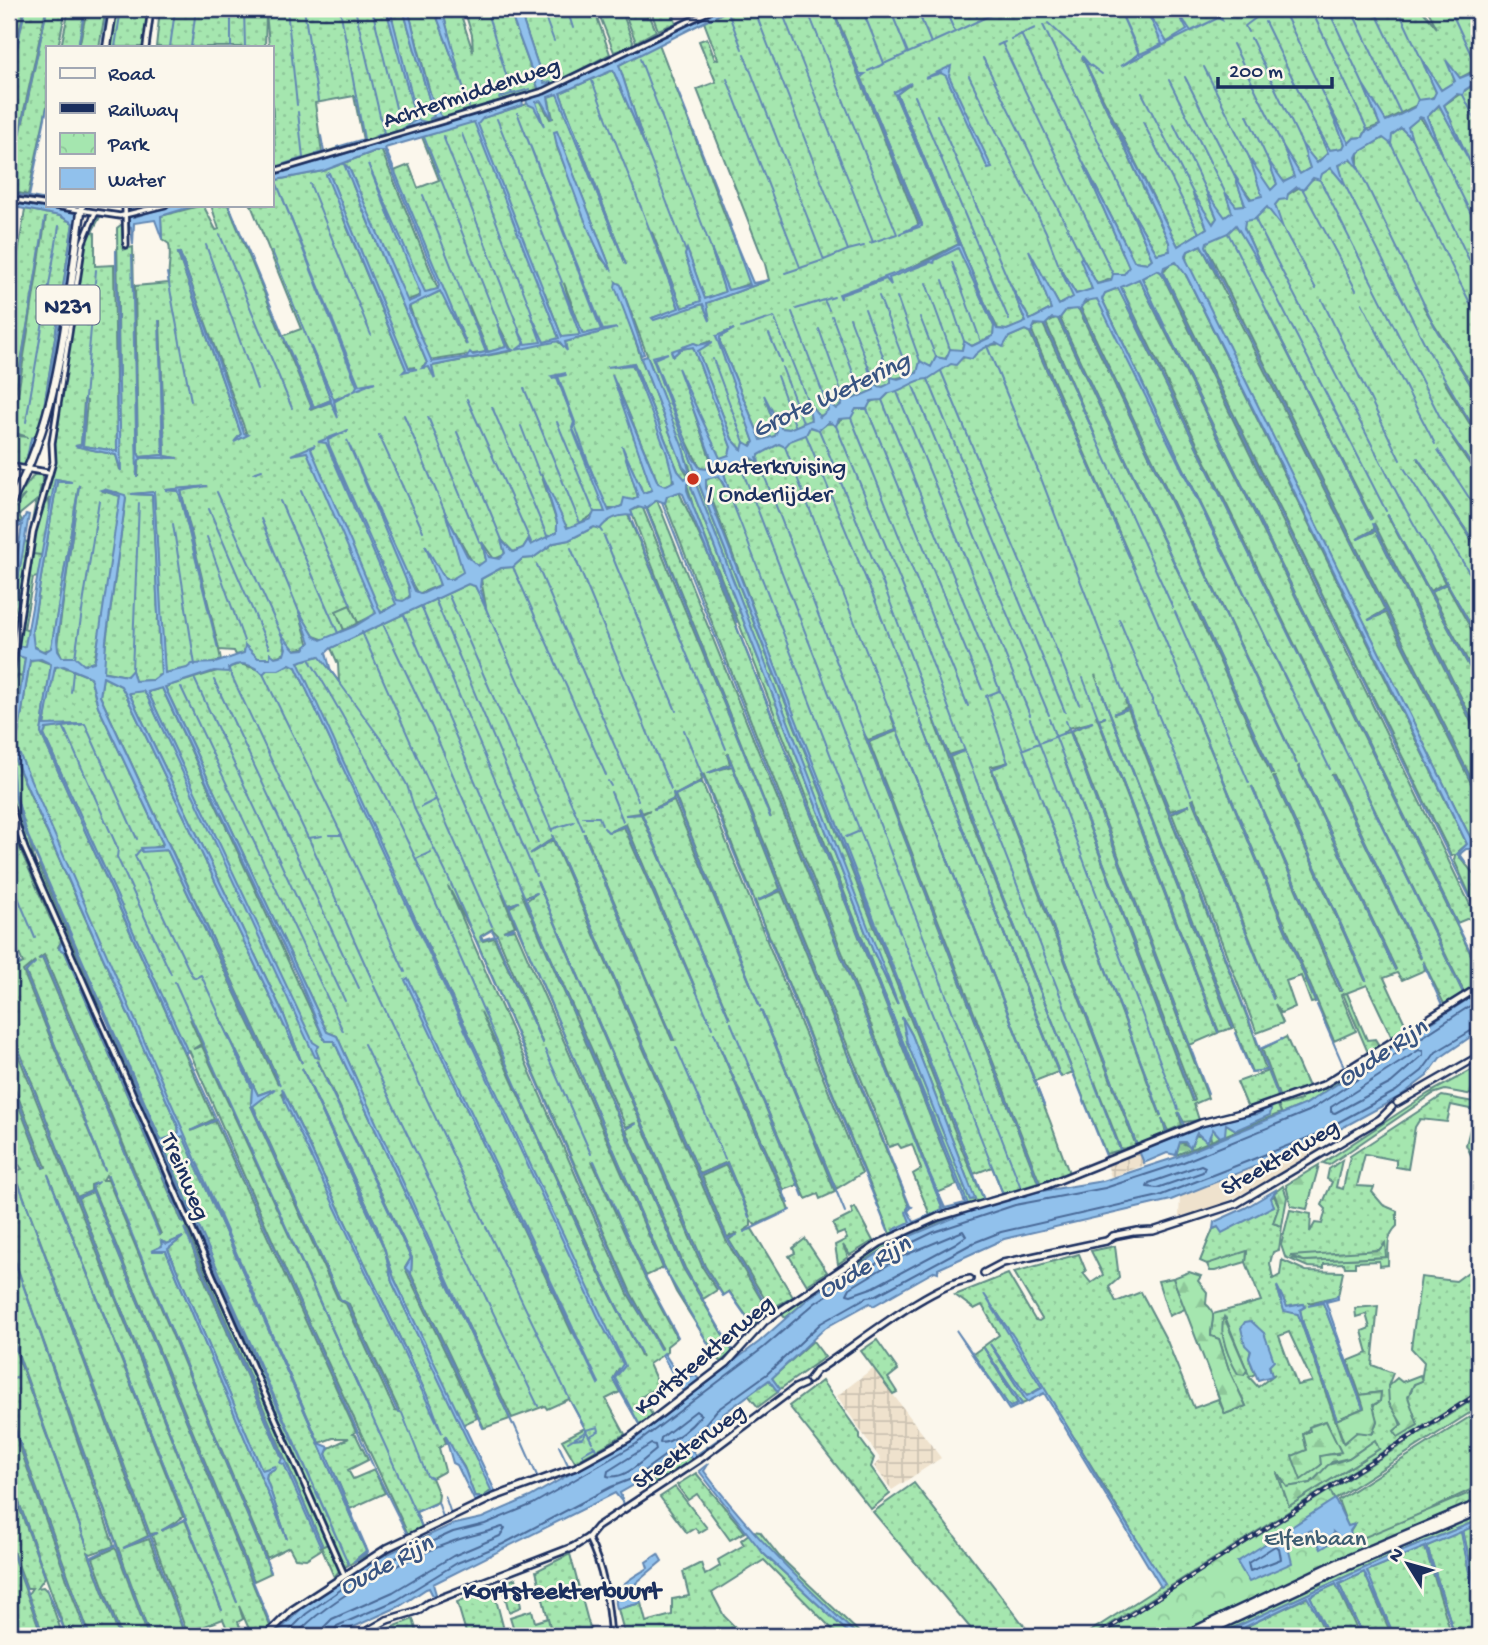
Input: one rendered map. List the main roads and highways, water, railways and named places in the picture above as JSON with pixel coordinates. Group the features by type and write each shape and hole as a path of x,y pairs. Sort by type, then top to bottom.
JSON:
{"highway":[{"path":"1184,1636 1339,1563 1479,1504"},
{"path":"1197,1636 1340,1569 1479,1510"}],"main road":[{"path":"107,46 113,9"},
{"name":"N231","path":"11,503 32,469 45,440 82,208"}],"water":[{"path":"386,9 390,9 418,120 426,122 402,129 416,120"},
{"path":"403,9 408,9 428,86 438,112 443,117 429,119 434,116"},
{"path":"434,9 442,9 463,86"},
{"path":"509,9 519,9 544,83 552,82 543,88 545,93 721,9 730,9 619,65 644,143 613,70 560,93 626,265 557,94 548,97 552,119 541,101 536,102 544,126 534,107 527,104 526,98 540,93"},
{"path":"832,9 860,74 865,74 861,77 922,226 899,234 920,224"},
{"path":"1146,9 1167,42 1187,30 1176,9 1191,31 1218,18 1121,66 1139,54 1120,11 1140,54 1162,44"},
{"path":"1419,54 1441,90 1455,81 1446,60 1460,78 1475,72 1473,59 1479,68 1479,81 1465,90 1463,95 1457,94 1444,105 1470,162 1439,105 1427,117 1446,163 1423,118 1420,117 1408,127 1412,139 1401,128 1392,135 1391,144 1383,138 1358,153 1356,157 1359,169 1351,159 1339,165 1345,185 1331,168 1322,174 1320,180 1313,178 1303,190 1297,187 1288,194 1287,199 1279,200 1275,205 1283,228 1267,207 1255,219 1245,221 1244,228 1266,276 1236,225 1228,233 1207,242 1206,246 1219,278 1201,245 1188,251 1185,257 1467,831 1473,842 1479,841 1474,849 1466,849 1460,854 1467,864 1457,854 1467,844 1186,275 1176,262 1164,267 1163,271 1178,303 1161,272 1157,270 1142,278 1176,350 1139,279 1121,287 1153,357 1118,288 1105,293 1102,299 1237,580 1097,299 1085,301 1080,309 1066,310 1059,319 1052,318 1045,325 1035,324 1031,333 1025,330 1009,337 1003,347 996,343 979,351 972,359 963,357 956,365 951,364 928,379 889,393 882,400 871,401 867,409 856,409 851,418 839,419 836,426 829,422 819,430 810,427 806,435 790,441 785,447 779,444 759,455 758,462 752,458 743,464 741,470 733,466 724,473 733,503 719,476 706,479 706,488 724,535 984,1200 697,479 687,484 687,490 737,623 683,494 679,492 667,496 665,503 657,500 645,509 638,507 631,511 633,516 615,518 600,529 594,527 569,540 554,543 533,558 522,559 513,567 501,568 481,579 480,587 487,611 475,586 468,584 331,648 326,653 331,671 319,656 298,662 441,975 624,1363 625,1366 615,1378 639,1424 613,1379 623,1364 600,1321 296,667 290,664 279,670 267,670 263,674 252,666 239,664 230,667 228,672 214,671 165,687 327,1032 337,1036 513,1425 334,1041 325,1041 299,979 162,688 148,692 313,1042 319,1046 316,1050 319,1058 315,1057 147,696 143,691 129,693 283,1013 302,1063 121,686 103,677 100,696 280,1085 167,850 142,852 141,848 161,847 163,844 98,706 90,677 64,666 55,667 44,725 85,724 46,729 44,735 188,1052 185,1053 41,733 51,664 41,659 30,660 19,731 16,743 13,742 25,658 9,653 9,644 13,648 25,646 55,479 72,482 57,482 32,631 34,647 45,652 51,648 79,485 57,640 58,651 62,657 75,657 84,665 94,662 96,656 120,496 101,490 104,489 125,495 126,498 104,672 127,676 132,670 135,681 153,680 161,674 152,495 131,494 154,492 165,673 187,668 192,664 215,663 244,653 245,645 258,658 270,658 270,653 275,657 284,655 286,648 281,634 295,650 304,649 310,642 298,609 314,636 321,640 355,626 376,613 307,452 291,455 315,445 311,449 381,613 396,604 326,443 318,442 349,430 328,440 329,445 397,600 403,601 410,597 409,587 347,440 415,591 422,594 440,585 425,545 445,579 452,579 463,572 445,512 467,556 478,566 486,560 482,542 489,557 499,559 505,553 501,540 513,552 523,548 528,540 531,545 557,532 557,522 542,474 567,528 591,519 594,512 605,512 572,428 574,422 557,378 552,376 566,373 558,376 575,422 573,429 609,511 622,506 624,498 633,500 638,497 622,446 643,493 652,490 612,375 658,483 665,486 674,481 667,454 633,365 607,367 634,363 678,471 685,479 696,473 652,357 668,353 654,359 693,458 700,468 706,469 712,460 678,368 720,458 729,455 731,447 693,347 681,349 673,356 671,351 694,343 699,345 713,342 698,351 732,439 742,450 744,442 751,446 754,442 716,336 734,329 720,337 720,342 761,440 775,436 777,431 764,395 781,428 789,429 811,420 808,402 820,417 828,410 825,399 836,409 842,404 843,396 853,399 874,390 867,363 877,386 883,387 891,383 891,377 898,379 917,373 920,361 931,367 936,357 946,359 950,349 962,350 964,341 972,346 993,336 994,326 958,248 934,263 889,278 891,285 886,279 841,295 841,299 839,294 931,260 959,244 894,92 911,83 897,94 997,329 1007,330 1026,322 1010,284 1030,320 1051,309 1029,250 1059,305 1073,297 1059,266 1076,294 1092,289 1080,259 1082,257 1097,284 1111,281 1113,274 1124,274 1129,267 1082,160 1134,261 1147,263 1152,259 1130,208 1157,254 1170,251 1169,242 1101,96 1178,246 1207,228 1192,191 1213,224 1217,218 1206,191 1225,217 1232,212 1225,192 1236,206 1245,205 1234,174 1250,199 1262,196 1250,159 1271,190 1277,184 1268,160 1284,182 1294,177 1283,146 1300,174 1310,168 1302,144 1317,163 1328,153 1312,118 1330,150 1343,148 1345,144 1326,101 1349,143 1354,138 1363,137 1367,129 1370,131 1380,125 1363,84 1386,121 1415,107 1418,100 1433,98 1436,92"},
{"path":"951,66 949,76 992,168 988,169 946,76 941,73 925,78"},
{"path":"522,100 523,105 483,118 478,124 562,337 580,335 560,282 583,334 601,330 517,112 603,330 617,328 565,342 567,351 559,341 516,350 524,344 518,329 526,344 541,342 530,312 544,342 559,338 474,122 385,148 467,345 440,291 408,307 432,362 467,357 470,352 473,355 486,352 467,306 488,352 506,347 497,324 509,348 513,350 432,366 435,379 429,367 422,368 427,363 344,164 349,168 408,302 420,297 420,293 368,164 425,292 438,289 439,285 384,151 375,151 323,171 273,181 273,175"},
{"path":"557,131 611,269 597,248 582,212 557,146 554,132"},
{"path":"329,173 409,368 417,369 403,372 406,369 326,175"},
{"path":"277,184 359,385 375,382 354,391 357,386"},
{"path":"9,202 76,213 77,216 44,420 27,458 31,438 35,437 42,420 73,223 60,216 9,206"},
{"path":"128,206 133,206 131,214 134,217 169,206 194,206 161,216 162,239 155,220 134,223 133,245 131,227 125,224 129,218"},
{"path":"729,225 753,283 769,280 707,303 710,321 703,304 654,320 652,318 679,308 649,228 682,308 701,301 685,255 687,249 705,299 725,292 711,248 728,290 750,285"},
{"path":"116,250 121,471 116,455 75,446 81,445 85,398 83,446 117,451"},
{"path":"178,253 244,433 248,435 234,442 241,434"},
{"path":"132,255 138,453 140,457 163,455 159,320 165,456 178,458 142,458 139,460 137,477"},
{"path":"616,282 621,285 644,354 641,355 615,287"},
{"path":"285,340 314,407 331,400 308,340 334,400 351,392 334,402 338,418 331,402 309,409 312,407"},
{"path":"647,356 683,448 690,474 683,467 642,361 641,358"},
{"path":"695,482 898,1004 873,951 691,487"},
{"path":"207,486 181,491 218,649 180,496 178,491 165,490"},
{"path":"26,514 29,515 14,604 10,603 22,525 9,533 9,530 22,522"},
{"path":"736,625 968,1204 895,1233 893,1230 910,1222 906,1212 909,1206 912,1207 908,1211 914,1222 943,1209 917,1146 945,1208 965,1203"},
{"path":"16,746 319,1443 329,1447 326,1454 368,1552 353,1562 366,1551 183,1136 176,1139 174,1136 179,1132 178,1126 12,753 14,789 28,836 161,1140 171,1137 163,1146 349,1565 199,1233 24,828 16,799 10,770 9,749"},
{"path":"62,940 184,1224 65,952 59,949"},
{"path":"408,978 599,1383 598,1384 405,980"},
{"name":"Oude Rijn","path":"1479,992 1479,1031 1440,1058 1427,1076 1399,1097 1318,1141 1171,1200 1004,1239 938,1269 938,1272 935,1271 873,1306 870,1303 825,1328 772,1378 780,1389 778,1392 769,1380 722,1415 705,1436 689,1447 696,1455 720,1438 692,1460 686,1451 650,1474 653,1481 651,1484 643,1480 620,1493 624,1504 615,1493 433,1584 436,1594 433,1596 429,1588 426,1589 400,1606 334,1636 274,1636 301,1609 366,1564 451,1525 482,1518 530,1497 632,1438 759,1342 810,1297 896,1242 977,1208 1036,1192 1103,1181 1177,1157 1306,1104"},
{"path":"217,1013 258,1095 275,1089 253,1106 280,1168 251,1105 252,1088"},
{"path":"902,1017 912,1035 975,1199 970,1200 907,1042"},
{"path":"317,1061 412,1258 411,1274 405,1268 411,1258"},
{"path":"302,1068 376,1225 383,1246"},
{"path":"282,1088 432,1406 442,1433 285,1102"},
{"path":"1272,1105 1270,1115 1236,1130 1226,1124 1225,1135 1220,1137 1213,1129 1207,1142 1197,1133 1190,1148 1185,1142 1180,1142 1176,1155 1167,1153 1144,1163 1139,1151 1211,1122 1258,1114"},
{"path":"1277,1189 1271,1198 1274,1206 1222,1233 1218,1227 1213,1229 1214,1222"},
{"path":"184,1228 322,1545 320,1546 284,1464 280,1463 282,1458"},
{"path":"183,1237 168,1249 262,1470 275,1466 276,1468 267,1473 266,1478 287,1539 166,1251 151,1251 162,1246 161,1241 167,1244"},
{"path":"386,1254 394,1278 495,1491 505,1490 475,1502 457,1465 453,1463 445,1435 465,1470 475,1497 482,1498 492,1492 392,1282"},
{"path":"1277,1286 1287,1307 1304,1304 1305,1307 1300,1310 1303,1323 1337,1420 1298,1314 1284,1311"},
{"path":"984,1294 1016,1340 1105,1490 1165,1584 1161,1587 1044,1393 1027,1402 990,1344 1027,1396 1042,1388"},
{"path":"1338,1296 1338,1299 1326,1302 1363,1408 1323,1303 1308,1306"},
{"path":"1251,1321 1264,1333 1274,1361 1269,1366 1272,1376 1258,1380 1249,1358 1251,1351 1245,1345 1241,1328 1245,1322"},
{"path":"956,1330 1010,1407 1018,1403 984,1348 1022,1404 1009,1410"},
{"path":"664,1353 681,1379 695,1375 700,1380 683,1392 662,1355"},
{"path":"709,1463 704,1471 739,1515 797,1577 858,1636 852,1636 763,1553 699,1471"},
{"path":"1335,1499 1348,1526 1355,1524 1350,1531 1352,1538 1341,1539 1333,1532 1334,1541 1321,1549 1311,1530 1287,1543 1292,1563 1249,1582 1237,1562"},
{"path":"1479,1520 1479,1524 1463,1531 1479,1605 1479,1621 1461,1532 1427,1546 1455,1636 1425,1547 1367,1571 1394,1636 1364,1572 1339,1584 1363,1636 1336,1584 1310,1596 1329,1636 1307,1597 1245,1627 1250,1636 1242,1628 1225,1636 1216,1636 1393,1555"},
{"path":"658,1554 662,1561 636,1583 641,1603 617,1609 616,1601 620,1589 648,1568 646,1562"}],"waterway":[{"path":"9,83 25,9"},
{"path":"9,184 47,9"},
{"path":"78,46 85,9"},
{"path":"102,46 107,9"},
{"path":"115,46 121,9"},
{"path":"191,46 196,9"},
{"path":"231,9 231,46"},
{"path":"244,9 245,46"},
{"path":"287,9 297,105"},
{"path":"304,9 318,101"},
{"path":"337,147 364,139 340,9"},
{"path":"355,9 384,133 376,136"},
{"path":"372,9 396,108"},
{"path":"486,9 512,94 530,89"},
{"path":"542,9 554,41"},
{"path":"567,9 573,28"},
{"path":"754,9 848,250 824,260"},
{"path":"781,9 873,242"},
{"path":"807,9 897,234 870,243"},
{"path":"862,9 884,63"},
{"path":"890,9 908,53"},
{"path":"917,9 931,43"},
{"path":"868,71 955,32 945,9"},
{"path":"974,9 977,17"},
{"path":"957,31 1003,9"},
{"path":"1311,9 1367,129"},
{"path":"1328,9 1363,84"},
{"path":"1351,9 1400,112"},
{"path":"1374,9 1418,100"},
{"path":"1398,9 1419,54"},
{"path":"1450,9 1473,59"},
{"path":"727,10 742,49"},
{"path":"170,46 175,11"},
{"path":"1248,32 1245,26 1265,11"},
{"path":"1285,14 1326,101"},
{"path":"1265,22 1312,118"},
{"path":"1048,23 1080,52"},
{"path":"1043,25 1130,208"},
{"path":"1011,39 1035,28"},
{"path":"1021,34 1082,160"},
{"path":"1251,38 1302,144"},
{"path":"998,45 1005,42"},
{"path":"1002,43 1113,274"},
{"path":"1233,44 1283,146"},
{"path":"744,54 824,260 785,273"},
{"path":"983,58 1082,257"},
{"path":"640,59 711,248"},
{"path":"1089,64 1102,74"},
{"path":"1204,67 1250,159"},
{"path":"969,76 1046,232 1059,266"},
{"path":"1185,77 1234,174"},
{"path":"727,79 800,267"},
{"path":"1169,80 1225,192"},
{"path":"592,81 649,228"},
{"path":"463,86 469,107"},
{"path":"677,89 731,226"},
{"path":"1142,93 1192,191"},
{"path":"499,98 511,94"},
{"path":"1463,95 1479,127"},
{"path":"915,96 1009,320"},
{"path":"284,164 303,158 298,112"},
{"path":"29,197 46,113"},
{"path":"937,115 1010,284"},
{"path":"1247,115 1268,160"},
{"path":"497,119 562,282"},
{"path":"1143,122 1199,233"},
{"path":"1174,125 1206,191"},
{"path":"462,134 532,313"},
{"path":"316,154 324,152 321,136"},
{"path":"443,136 520,332"},
{"path":"424,137 499,325"},
{"path":"1412,139 1479,281"},
{"path":"644,143 686,252"},
{"path":"1391,144 1479,321"},
{"path":"1470,162 1479,180"},
{"path":"1446,163 1479,230"},
{"path":"1359,169 1437,331 1479,397"},
{"path":"1320,180 1442,421 1479,476"},
{"path":"310,184 371,335"},
{"path":"1345,185 1428,350 1479,437"},
{"path":"1303,190 1356,290"},
{"path":"9,193 46,200"},
{"path":"423,195 467,306"},
{"path":"229,206 285,340"},
{"path":"18,383 45,218"},
{"path":"1255,219 1401,501 1479,640"},
{"path":"26,422 59,226"},
{"path":"1283,228 1316,289"},
{"path":"1228,233 1371,519"},
{"path":"220,235 292,408"},
{"path":"206,245 257,389"},
{"path":"848,250 864,246"},
{"path":"272,251 308,340"},
{"path":"952,262 981,342"},
{"path":"9,311 16,268"},
{"path":"85,398 96,270"},
{"path":"167,273 191,401"},
{"path":"1219,276 1479,796"},
{"path":"1266,276 1386,511"},
{"path":"943,280 964,341"},
{"path":"926,283 950,349"},
{"name":"Grote Wetering","path":"879,296 909,374"},
{"path":"796,309 834,297"},
{"name":"Grote Wetering","path":"897,297 920,361"},
{"path":"1322,300 1400,460"},
{"path":"825,302 829,310"},
{"path":"1177,302 1479,916"},
{"path":"1362,303 1435,444"},
{"name":"Grote Wetering","path":"865,309 891,377"},
{"path":"1080,309 1296,763"},
{"name":"Grote Wetering","path":"792,312 825,399"},
{"name":"Grote Wetering","path":"832,316 861,394"},
{"name":"Grote Wetering","path":"741,328 774,317 808,402"},
{"path":"920,317 936,357"},
{"name":"Grote Wetering","path":"850,318 867,363"},
{"path":"1059,319 1192,600"},
{"path":"1045,325 1173,608"},
{"name":"Grote Wetering","path":"819,329 843,396"},
{"path":"1031,333 1156,618 1316,1002"},
{"path":"769,334 781,362"},
{"path":"987,346 1039,473 1279,1098"},
{"path":"1175,349 1473,957"},
{"path":"1153,357 1463,992"},
{"name":"Grote Wetering","path":"713,359 744,442"},
{"name":"Grote Wetering","path":"782,367 803,422"},
{"path":"941,371 1079,704"},
{"path":"552,378 566,375"},
{"name":"Grote Wetering","path":"777,376 795,425"},
{"path":"558,378 594,478"},
{"path":"928,379 1065,712"},
{"path":"913,386 1049,715"},
{"path":"524,388 580,523"},
{"name":"Grote Wetering","path":"897,392 1030,715"},
{"path":"467,399 531,542"},
{"name":"Grote Wetering","path":"882,400 1011,718 1161,1115"},
{"path":"492,407 548,538"},
{"path":"867,409 982,689"},
{"path":"404,415 445,512"},
{"path":"428,417 480,543"},
{"path":"851,418 968,706"},
{"path":"557,422 594,512"},
{"path":"521,426 540,475"},
{"path":"836,426 913,611 962,744"},
{"path":"819,430 884,586 983,847 1106,1156"},
{"path":"457,432 502,540"},
{"path":"379,435 423,531"},
{"name":"Grote Wetering","path":"806,435 876,603 919,717"},
{"path":"785,447 897,729"},
{"path":"1438,450 1479,513"},
{"path":"757,457 1039,1183"},
{"path":"1418,458 1479,550"},
{"path":"741,467 1021,1188"},
{"path":"1404,468 1479,588"},
{"path":"253,473 262,470"},
{"path":"301,491 351,605"},
{"path":"217,492 281,634"},
{"path":"75,657 99,500"},
{"path":"280,501 338,633"},
{"path":"662,502 917,1146"},
{"path":"132,670 139,503"},
{"path":"733,504 860,831 846,837"},
{"path":"645,506 770,817"},
{"path":"209,509 269,648"},
{"path":"1388,515 1479,684"},
{"path":"630,517 726,749"},
{"path":"261,519 298,609"},
{"path":"173,524 195,665"},
{"path":"1373,524 1479,735"},
{"path":"1358,539 1375,530"},
{"path":"604,536 676,711"},
{"path":"207,537 244,641"},
{"path":"571,548 671,789"},
{"path":"537,565 638,800"},
{"path":"513,567 606,775"},
{"path":"1237,578 1330,769"},
{"path":"1431,592 1445,584"},
{"path":"449,596 552,831"},
{"path":"435,599 538,843"},
{"path":"1195,604 1272,773"},
{"path":"421,606 536,876"},
{"path":"487,611 583,830"},
{"path":"1369,620 1387,611"},
{"path":"1175,612 1249,783"},
{"path":"404,615 525,898 537,893"},
{"path":"1119,619 1191,795"},
{"path":"383,624 437,738 664,1268 716,1357"},
{"path":"362,632 492,926"},
{"path":"309,659 357,742 401,828 557,1180 641,1353"},
{"path":"228,668 308,838 322,836"},
{"path":"331,671 385,745 407,785 415,810 449,879 630,1294 660,1349"},
{"path":"71,692 73,672"},
{"path":"263,674 342,835 329,835"},
{"path":"1083,678 1218,1032"},
{"path":"195,680 345,1001"},
{"path":"214,680 359,988"},
{"path":"1098,683 1233,1027"},
{"path":"181,687 343,1031"},
{"path":"999,691 986,696 1008,763 992,769 1137,1146"},
{"path":"1115,713 1127,709"},
{"path":"1099,719 1105,717"},
{"path":"1030,719 1178,1109"},
{"path":"1049,719 1193,1100"},
{"path":"920,720 1060,1076"},
{"path":"1066,721 1208,1094"},
{"path":"1024,749 1092,722"},
{"path":"85,724 137,839"},
{"path":"64,728 118,849 117,857 171,974"},
{"name":"Oude Rijn","path":"684,730 888,1231"},
{"path":"869,741 897,730 1044,1105"},
{"path":"963,746 1120,1149"},
{"path":"950,756 964,751"},
{"path":"728,755 781,888"},
{"path":"708,773 730,765"},
{"path":"1299,767 1395,969"},
{"path":"1333,776 1421,957"},
{"path":"1275,779 1366,980"},
{"path":"608,781 611,786"},
{"path":"675,795 701,782"},
{"path":"1252,787 1341,990"},
{"path":"611,792 623,821"},
{"path":"673,793 760,1007"},
{"path":"421,807 435,800"},
{"path":"655,809 673,800"},
{"path":"1193,800 1273,999"},
{"path":"1171,813 1189,805"},
{"path":"639,807 729,1018"},
{"path":"626,815 641,814"},
{"path":"583,817 599,817 602,825"},
{"path":"552,829 574,822"},
{"path":"625,825 712,1028"},
{"path":"604,828 608,832 624,826"},
{"path":"860,831 1003,1194"},
{"path":"584,834 673,1039"},
{"path":"552,835 727,1238 770,1312"},
{"path":"342,836 405,972"},
{"path":"309,839 373,982"},
{"path":"531,853 553,839"},
{"path":"140,850 135,856 191,974 195,978 201,975 219,1014"},
{"path":"416,859 431,852"},
{"path":"9,876 35,938"},
{"path":"538,883 705,1268 723,1296 729,1292 752,1325"},
{"path":"759,900 782,889 910,1206"},
{"path":"525,898 575,1015"},
{"path":"509,906 518,902"},
{"path":"505,931 514,928"},
{"path":"497,935 495,936 492,930 480,937 481,940 495,936 542,1043"},
{"path":"9,936 20,964 9,969"},
{"path":"40,959 43,957 159,1234"},
{"path":"1423,962 1442,1005"},
{"path":"35,963 25,972 105,1170"},
{"name":"Oude Rijn","path":"175,982 422,1527 443,1517 438,1502"},
{"path":"374,986 485,1224"},
{"name":"Oude Rijn","path":"1317,1005 1344,1067"},
{"path":"761,1010 845,1212"},
{"path":"578,1021 684,1268 733,1351"},
{"path":"731,1023 803,1196"},
{"path":"9,1027 77,1198 93,1191 92,1186 98,1182"},
{"path":"714,1033 788,1203"},
{"path":"1235,1033 1251,1072 1267,1070"},
{"path":"1262,1048 1282,1039"},
{"path":"364,1044 538,1406"},
{"path":"676,1047 725,1159"},
{"path":"545,1050 591,1154"},
{"name":"Oude Rijn","path":"186,1052 374,1468 407,1534"},
{"path":"9,1077 44,1167"},
{"path":"1179,1113 1184,1125"},
{"path":"1162,1119 1168,1134"},
{"path":"192,1130 216,1120"},
{"path":"627,1128 636,1124"},
{"path":"594,1161 645,1276 678,1337"},
{"path":"700,1175 727,1163 749,1217"},
{"path":"280,1166 340,1299 347,1303 397,1410 402,1413 427,1476 432,1478"},
{"path":"48,1175 222,1610"},
{"path":"108,1176 271,1572"},
{"path":"19,1185 150,1536 124,1548"},
{"path":"93,1191 271,1625"},
{"path":"989,1198 1010,1192"},
{"path":"77,1198 237,1602"},
{"path":"744,1232 790,1210"},
{"path":"486,1227 569,1398"},
{"path":"728,1238 737,1235"},
{"path":"9,1246 149,1636"},
{"path":"410,1274 483,1428"},
{"path":"9,1330 87,1546"},
{"path":"9,1380 17,1377"},
{"path":"571,1402 592,1442"},
{"path":"9,1414 89,1636"},
{"path":"505,1489 538,1478 514,1424"},
{"path":"586,1430 598,1427 599,1431 590,1436"},
{"path":"568,1442 585,1432"},
{"path":"574,1439 582,1438 586,1433"},
{"path":"593,1445 597,1451"},
{"path":"559,1446 569,1467"},
{"path":"584,1458 582,1454 595,1447"},
{"path":"9,1476 45,1576"},
{"path":"445,1496 451,1514"},
{"path":"456,1512 475,1502"},
{"path":"416,1512 435,1504"},
{"path":"162,1530 186,1519"},
{"path":"156,1533 150,1536 186,1636"},
{"path":"9,1543 43,1636"},
{"path":"92,1557 115,1546"},
{"path":"89,1553 120,1636"},
{"path":"47,1589 67,1636"},
{"path":"9,1632 10,1636"}],"railway":[{"path":"1097,1636 1479,1393"}],"place":[{"name":"Waterkruising / Onderlijder","path":"693,479"}],"district":[{"name":"Kortsteekterbuurt","path":"562,1589"}],"park label":[{"name":"Elfenbaan","path":"1315,1537"}]}
